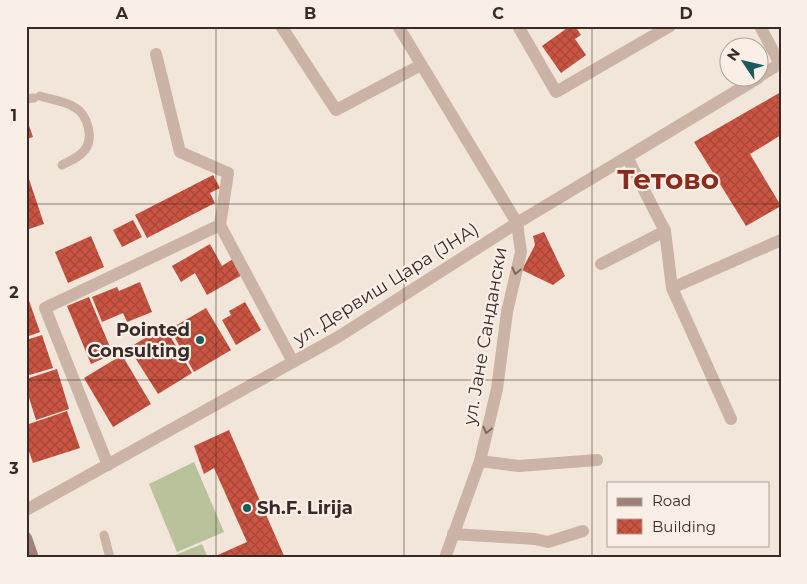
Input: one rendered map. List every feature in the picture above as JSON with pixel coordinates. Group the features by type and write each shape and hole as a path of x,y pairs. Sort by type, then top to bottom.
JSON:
{"main road":[{"path":"26,538 33,558"}],"street":[{"path":"281,26 336,110 421,65"},
{"path":"518,26 556,92 670,26"},
{"path":"760,26 780,64"},
{"name":"ул. Јане Сандански","path":"403,28 421,65 517,223 520,252 506,312 497,389 480,461 444,558"},
{"path":"156,54 180,152 228,173 220,225 293,362"},
{"name":"ул. Дервиш Цара (ЈНА)","path":"26,510 338,337 517,223 741,88"},
{"path":"627,157 665,231 672,288 731,419"},
{"path":"108,465 45,308 220,225"},
{"path":"600,264 665,231"},
{"path":"672,288 781,240"},
{"path":"480,461 519,466 596,460"},
{"path":"453,534 548,542 583,531"}],"lane":[{"path":"33,97 72,105 84,115 89,135 88,145 83,152 62,165"},
{"path":"104,535 110,558"}],"green space":[{"path":"194,462 224,532 177,552 149,484"},
{"path":"202,544 208,558 168,558"}],"building":[{"path":"570,26 575,26 581,35 575,39 586,55 561,73 542,46"},
{"path":"781,92 781,135 750,154 781,206 746,226 694,142"},
{"path":"26,117 33,137 26,139"},
{"path":"26,170 44,224 26,230"},
{"path":"213,175 220,188 210,193 215,203 147,238 135,215"},
{"path":"133,220 142,237 122,247 113,230"},
{"path":"544,232 565,276 553,285 522,270 535,245 533,236"},
{"path":"91,236 104,267 68,283 55,252"},
{"path":"210,244 222,266 233,259 242,275 207,295 195,273 181,282 172,266"},
{"path":"140,282 152,312 127,322 123,313 102,322 92,297 117,287 119,291"},
{"path":"26,292 40,332 26,337"},
{"path":"89,297 113,354 91,364 67,306"},
{"path":"245,302 261,330 236,345 222,320 231,315 229,311"},
{"name":"Pointed Consulting","path":"206,308 231,350 194,372 170,329"},
{"path":"164,326 192,373 158,394 129,348"},
{"path":"42,335 53,368 26,376 26,340"},
{"path":"122,355 151,404 113,427 84,378"},
{"path":"57,369 69,409 36,420 26,388 26,379"},
{"path":"67,411 80,448 33,463 26,443 26,425"},
{"name":"Sh.F. Lirija","path":"229,430 285,558 211,558 247,542 214,468 204,474 194,446"}],"place":[{"name":"Pointed Consulting","path":"200,340"},
{"name":"Sh.F. Lirija","path":"247,508"}],"district":[{"name":"Тетово","path":"668,179"}]}
